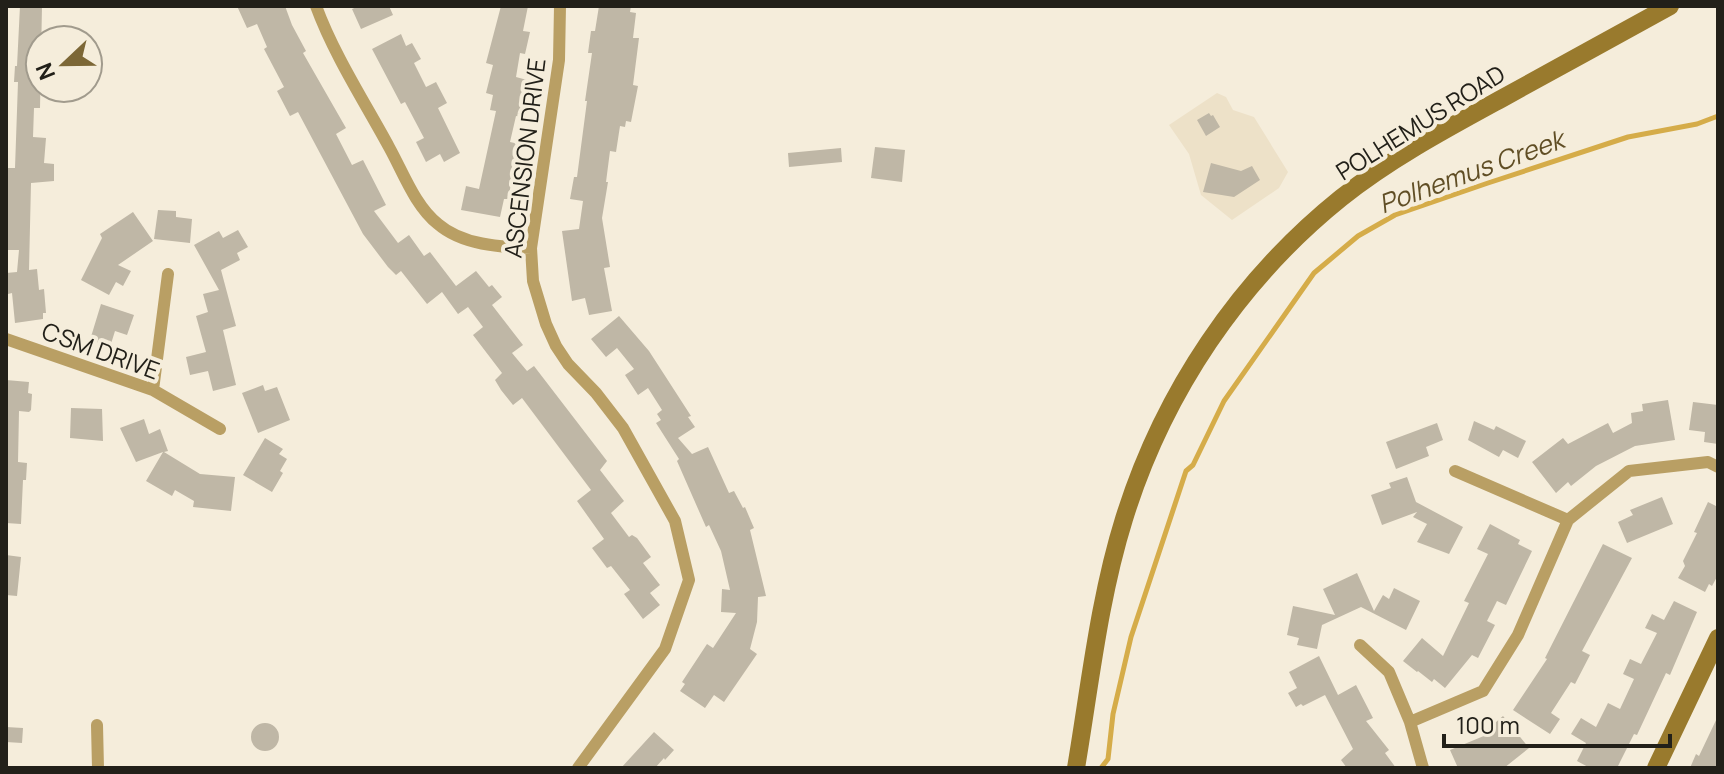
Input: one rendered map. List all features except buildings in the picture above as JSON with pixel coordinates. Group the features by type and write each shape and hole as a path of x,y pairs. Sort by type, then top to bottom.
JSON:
{"main road":[{"name":"POLHEMUS ROAD","path":"1076,768 1107,586 1132,496 1147,455 1176,396 1207,344 1241,297 1299,235 1365,180 1441,132 1670,6"},
{"path":"1656,768 1718,638"}],"street":[{"path":"316,6 336,50 418,201 437,224 463,239 505,247 531,248"},
{"name":"ASCENSION DRIVE","path":"560,6 559,60 531,248 533,281 556,346 623,428 675,521 689,580 665,649 578,768"},
{"path":"153,390 168,274"},
{"name":"CSM DRIVE","path":"6,339 153,390 220,429"},
{"path":"1410,722 1483,691 1518,635 1568,520 1629,471 1708,462 1718,467"},
{"path":"1455,471 1568,520"},
{"path":"1360,645 1389,672 1410,722 1423,768"},
{"path":"97,725 98,768"}],"shaded area":[{"path":"1217,93 1226,97 1233,110 1254,117 1288,172 1279,188 1232,220 1201,195 1189,154 1169,125"}],"waterway":[{"name":"Polhemus Creek","path":"1101,768 1108,759 1113,714 1131,637 1186,471 1193,465 1224,401 1314,273 1358,236 1395,215 1628,137 1697,124 1718,116"}]}
